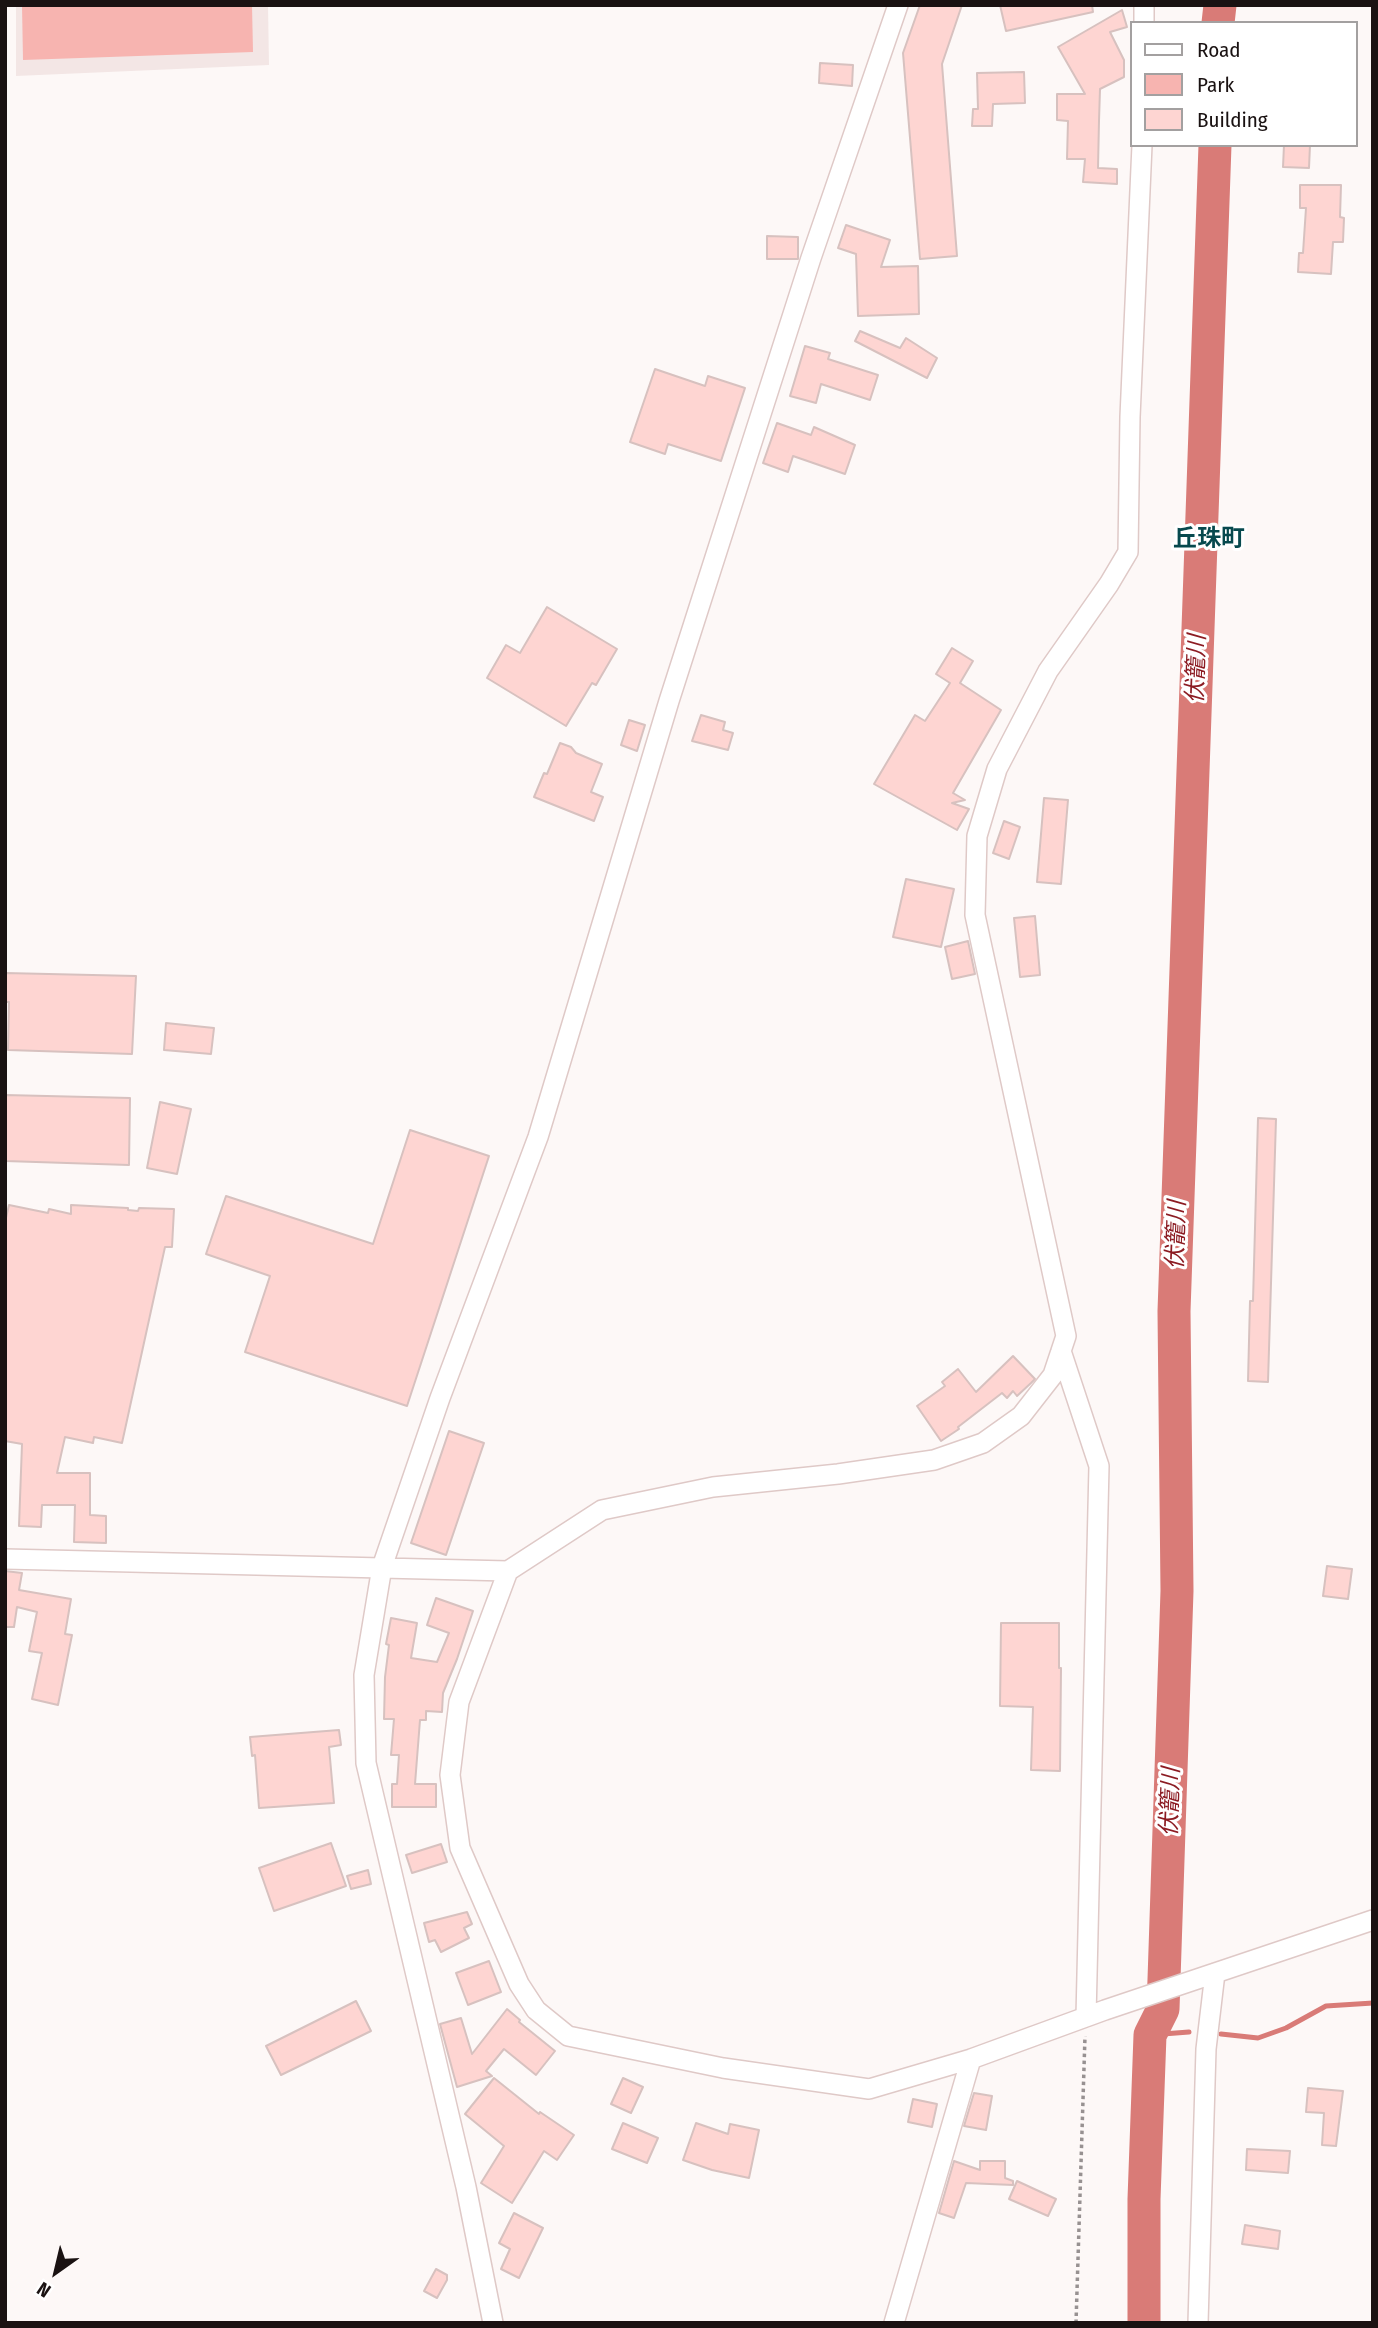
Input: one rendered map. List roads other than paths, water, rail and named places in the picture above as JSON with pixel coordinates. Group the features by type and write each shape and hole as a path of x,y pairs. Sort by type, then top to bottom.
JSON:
{"street":[{"path":"493,2323 466,2187 366,1763 364,1675 382,1567 440,1398 538,1137 669,701 811,258 898,5"},
{"path":"5,1559 508,1571 602,1510 713,1487 838,1474 934,1460 983,1443 1021,1416 1053,1376 1066,1336 975,915 977,836 997,769 1042,684 1110,584 1128,552 1130,417 1142,147"},
{"path":"1061,1351 1099,1466 1086,2017"},
{"path":"508,1571 459,1702 450,1775 460,1848 519,1984 536,2010 568,2036 723,2068 869,2089 971,2059 1191,1980 1373,1920"},
{"path":"1198,2323 1206,2049 1215,1973"},
{"path":"894,2323 971,2059"}],"waterway":[{"name":"伏籠川","path":"1218,21 1220,5"},
{"name":"伏籠川","path":"1144,2323 1144,2199 1150,2035 1163,2009 1177,1591 1174,1311 1215,147"},
{"path":"1221,2034 1258,2038 1286,2028 1326,2006 1373,2003"},
{"path":"1150,2035 1189,2032"}],"district":[{"name":"丘珠町","path":"1209,539"}]}
